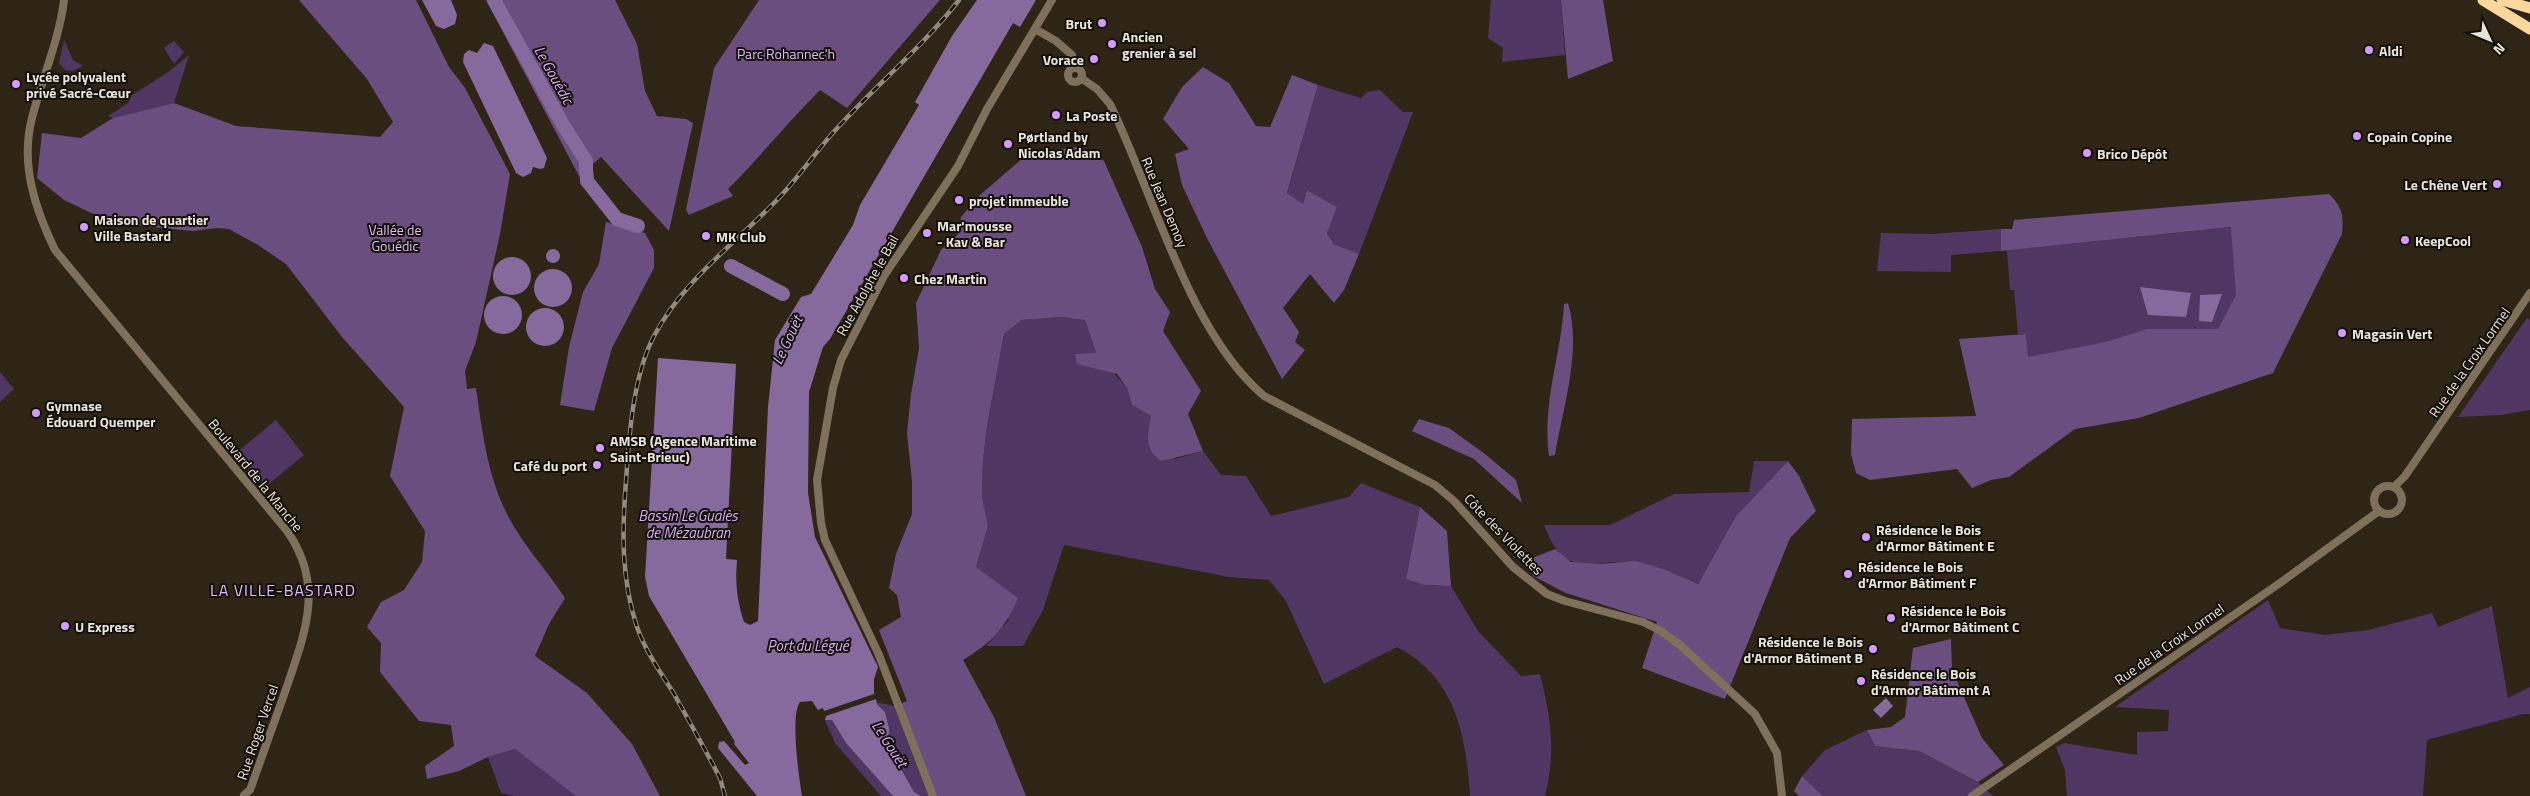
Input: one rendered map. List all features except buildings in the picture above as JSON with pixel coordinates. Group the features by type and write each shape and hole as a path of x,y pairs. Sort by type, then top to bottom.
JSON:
{"highway":[{"path":"2483,0 2530,28"},
{"path":"2502,0 2530,8"}],"street":[{"name":"Boulevard de la Manche","path":"64,0 61,21 32,118 28,140 30,181 37,213 55,250 287,531 300,553 308,583 309,611 291,674"},
{"name":"Rue Adolphe le Bail","path":"933,796 879,655 826,540 821,523 817,480 833,388 841,360 888,269 958,166 981,120 1052,0"},
{"path":"1035,28 1056,41 1072,55 1074,68"},
{"path":"1074,68 1082,72 1081,78 1076,82 1070,79 1068,72 1074,68"},
{"name":"Rue Jean Demoy","path":"1081,78 1098,89 1110,104 1195,302 1218,342"},
{"name":"Rue de la Croix Lormel","path":"2394,487 2405,476 2428,444 2530,293"},
{"name":"Côte des Violettes","path":"1218,342 1250,385 1264,396 1435,485 1454,501 1513,567 1547,594 1565,601 1643,622 1661,631 1681,646 1756,714 1777,752 1782,796"},
{"path":"2385,486 2394,487 2400,493 2401,506 2391,514 2379,512 2374,504 2377,491 2385,486"},
{"name":"Rue de la Croix Lormel","path":"1972,796 2280,583 2379,512"},
{"name":"Rue Roger Vercel","path":"244,795 250,790 291,674"}],"shaded area":[{"path":"1491,0 1561,0 1565,55 1502,62 1503,48 1488,38"},
{"path":"64,40 73,60 83,66 73,71 65,70 59,63"},
{"path":"174,41 184,52 174,64 164,48"},
{"path":"189,55 174,103 113,118 108,116 128,103 132,95 167,73"},
{"path":"1318,85 1361,98 1367,92 1380,90 1403,112 1413,112 1359,254 1334,244 1327,232 1337,207 1307,190 1303,204 1287,194"},
{"path":"2232,227 2237,295 2218,329 2147,329 2105,342 2027,358 2026,334 2018,334 2014,290 2010,290 2007,250"},
{"path":"2001,229 2001,251 1951,255 1951,272 1877,271 1881,233 1932,234"},
{"path":"1061,317 1085,320 1096,353 1127,388 1132,405 1151,416 1175,459 1203,451 1221,475 1246,476 1271,516 1349,497 1361,483 1420,507 1406,579 1424,585 1451,586 1478,631 1521,676 1540,674 1551,735 1550,764 1545,796 1470,796 1465,751 1461,730 1454,710 1445,692 1433,675 1417,660 1397,647 1324,684 1286,601 1269,580 1229,577 1064,545 1043,610 1023,646 986,646 1009,620 976,567 988,526 982,497 983,460 987,426 1004,334 1022,320"},
{"path":"2527,318 2530,320 2530,410 2501,415 2458,417"},
{"path":"0,372 14,389 0,402"},
{"path":"276,420 304,455 264,488 235,454"},
{"path":"1754,461 1788,461 1736,516 1698,584 1658,568 1638,563 1576,563 1557,551 1544,525 1610,525 1674,494 1749,492"},
{"path":"2268,600 2280,628 2325,635 2369,630 2432,613 2438,627 2492,606 2508,698 2530,687 2530,714 2523,714 2427,740 2423,796 2067,796 2065,770 2056,747 2064,743 2137,755 2137,732 2168,731 2169,710 2115,707"},
{"path":"876,702 894,706 929,796 921,796 914,792 901,769 893,761 888,752 889,728 885,712"},
{"path":"825,720 832,720 846,743 893,796 881,796 835,743"},
{"path":"1867,730 1875,746 1919,751 1978,782 1993,796 1823,796 1802,776 1825,750"},
{"path":"515,749 576,796 514,796 501,793 488,757"}],"green space":[{"name":"Vallée de Gouédic","path":"299,0 416,0 449,67 465,88 510,174 500,234 476,342 465,371 467,389 476,388 490,467 506,512 519,534 565,598 549,624 535,656 587,693 632,744 660,796 576,796 515,749 488,757 459,771 427,779 425,766 454,746 451,725 419,721 380,672 381,643 367,627 381,602 404,590 422,562 425,531 390,476 404,407 342,337 286,264 258,245 229,229 217,228 193,231 112,223 64,200 37,178 42,133 81,138 113,118 174,103 236,126 380,137 393,122 367,79"},
{"path":"486,0 615,0 637,44 645,91 657,116 686,119 693,123 669,231 601,157 579,176"},
{"name":"Parc Rohannec'h","path":"759,0 940,0 847,108 820,90 728,189 733,196 689,215 686,210 714,68"},
{"path":"1561,0 1603,0 1613,61 1568,79"},
{"path":"1203,67 1229,83 1256,126 1270,127 1292,75 1318,85 1287,193 1303,204 1307,190 1337,207 1327,233 1334,244 1359,254 1344,290 1334,303 1310,274 1283,308 1299,332 1295,342 1305,350 1282,379 1207,238 1182,185 1175,154 1189,149 1163,119 1182,87"},
{"path":"1079,147 1104,161 1142,247 1155,289 1170,312 1163,331 1201,391 1188,414 1203,451 1161,461 1155,456 1151,451 1148,441 1151,416 1132,405 1127,388 1117,374 1077,364 1075,354 1096,353 1085,320 1061,317 1022,320 1004,334 987,426 983,460 982,497 988,526 976,567 1018,598 1008,618 996,634 982,648 963,660 994,717 1026,796 929,796 894,706 907,701 879,630 901,617 897,595 889,588 896,554 912,514 912,481 907,433 919,348 916,303 941,250 958,234 961,217 980,195 1031,151"},
{"path":"2329,194 2337,203 2341,212 2343,222 2342,234 2273,373 2139,418 2075,429 2009,477 1991,480 1972,488 1957,469 1870,480 1856,473 1851,454 1852,419 1976,416 1959,339 2026,334 2028,357 2105,342 2147,329 2218,329 2236,295 2231,227 2001,251 2001,229 2012,229 2014,220"},
{"path":"606,222 645,233 654,250 654,268 612,348 594,411 560,405 569,347 583,292 599,264"},
{"path":"1568,303 1572,321 1573,340 1570,379 1555,455 1549,456 1548,417 1550,398 1564,304"},
{"path":"1419,419 1449,428 1485,454 1516,480 1522,503 1474,459 1412,431"},
{"path":"1788,461 1799,476 1816,511 1790,538 1725,699 1642,668 1657,622 1566,593 1533,576 1525,561 1555,549 1571,562 1598,564 1636,561 1663,569 1698,584 1736,516"},
{"path":"1420,507 1447,531 1451,586 1424,585 1406,579"},
{"path":"1951,639 1952,670 1982,738 2004,765 1978,782 1919,751 1875,746 1867,730 1891,727 1905,717 1913,648"},
{"path":"1802,776 1823,796 1799,796 1794,791"}],"water":[{"path":"422,0 451,0 457,15 455,24 444,29 436,26"},
{"name":"Port du Légué","path":"977,0 1036,0 1020,27 1013,23 830,339 823,347 809,392 808,493 815,537 878,667 874,679 874,694 824,711 823,708 818,710 812,701 800,702 797,709 795,733 802,796 757,796 718,748 719,742 724,741 745,765 749,763 734,744 735,742 649,596 645,577 658,358 736,364 726,559 737,560 736,584 740,607 744,622 750,625 758,621 768,407 775,340 801,297 811,294 853,225 860,205 919,105 915,102 952,36"},
{"path":"484,43 493,46 547,158 544,168 533,167 531,173 523,177 516,173 463,62 464,54 469,50 477,53"},
{"path":"550,249 556,249 560,256 556,263 550,263 546,259 546,253"},
{"path":"512,257 525,263 531,276 525,289 512,295 499,289 493,276 499,263"},
{"path":"553,269 566,275 572,288 566,301 553,307 540,301 534,288 540,275"},
{"path":"2140,287 2191,293 2186,317 2148,315"},
{"path":"2222,294 2212,322 2199,321 2200,295"},
{"path":"503,296 516,302 522,315 516,328 503,334 490,328 484,315 490,302"},
{"path":"545,308 558,314 564,327 558,340 545,346 532,340 526,327 532,314"},
{"path":"1886,698 1893,706 1881,718 1873,710"},
{"path":"876,699 877,704 885,712 889,728 888,752 901,769 914,792 921,796 893,796 846,743 832,720 825,720 826,716"}],"waterway":[{"name":"Le Gouédic","path":"494,0 563,125 586,161 586,166"},
{"name":"Le Gouédic","path":"586,168 587,181 617,219 638,226"},
{"name":"Le Gouédic","path":"731,266 783,294"}],"railway":[{"path":"725,796 720,778 673,692 644,644 637,627 628,591 624,555 625,500 633,407 641,369 654,336 679,298 710,264 784,193 832,134 902,63 959,0"}],"place":[{"name":"Brut","path":"1102,23"},
{"name":"Ancien grenier à sel","path":"1112,44"},
{"name":"Aldi","path":"2369,50"},
{"name":"Vorace","path":"1094,59"},
{"name":"Lycée polyvalent privé Sacré-Cœur","path":"16,84"},
{"name":"La Poste","path":"1056,115"},
{"name":"Copain Copine","path":"2357,136"},
{"name":"Pørtland by Nicolas Adam","path":"1008,144"},
{"name":"Brico Dépôt","path":"2087,153"},
{"name":"Le Chêne Vert","path":"2497,184"},
{"name":"projet immeuble","path":"959,200"},
{"name":"Maison de quartier Ville Bastard","path":"84,227"},
{"name":"Mar'mousse - Kav & Bar","path":"927,233"},
{"name":"MK Club","path":"706,236"},
{"name":"KeepCool","path":"2405,240"},
{"name":"Chez Martin","path":"904,278"},
{"name":"Magasin Vert","path":"2342,333"},
{"name":"Gymnase Édouard Quemper","path":"36,413"},
{"name":"AMSB (Agence Maritime Saint-Brieuc)","path":"600,448"},
{"name":"Café du port","path":"597,465"},
{"name":"Résidence le Bois d'Armor Bâtiment E","path":"1866,537"},
{"name":"Résidence le Bois d'Armor Bâtiment F","path":"1848,574"},
{"name":"Résidence le Bois d'Armor Bâtiment C","path":"1891,618"},
{"name":"U Express","path":"65,626"},
{"name":"Résidence le Bois d'Armor Bâtiment B","path":"1873,649"},
{"name":"Résidence le Bois d'Armor Bâtiment A","path":"1861,681"}],"district":[{"name":"LA VILLE-BASTARD","path":"283,590"}],"water label":[{"name":"Le Gouët","path":"787,340"},
{"name":"Bassin Le Gualès de Mézaubran","path":"688,524"},
{"name":"Le Gouët","path":"890,744"}]}
